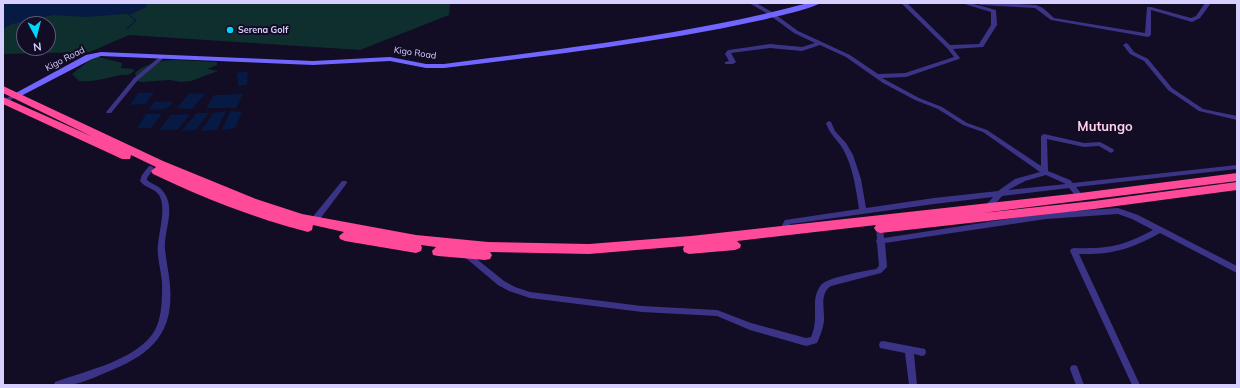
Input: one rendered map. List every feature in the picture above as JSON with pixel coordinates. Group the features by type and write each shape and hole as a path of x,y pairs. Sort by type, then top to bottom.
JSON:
{"highway":[{"path":"3,98 16,95 209,186 252,202 314,221 416,240 488,247 535,249 629,247 1080,197 1237,177"},
{"path":"3,98 197,190 281,221 394,245 465,254 540,257 634,254 1035,212 1237,186"}],"street":[{"path":"752,3 787,27 848,56 877,76 911,96 940,108 965,124 985,131 1045,172 1064,180 1080,197"},
{"name":"Kigo Road","path":"16,95 89,57 101,54 313,63 385,59 426,66 444,66 654,38 773,16 816,3"},
{"path":"877,76 906,75 955,59 957,56 904,3"},
{"path":"949,47 980,46 994,24 994,11 964,3"},
{"path":"980,3 1041,8 1048,17 1053,19 1148,36 1149,8 1192,20 1198,17 1208,3"},
{"path":"727,64 733,62 728,54 729,52 770,46 802,49 821,43"},
{"path":"1126,45 1134,55 1146,60 1170,88 1201,110 1237,118"},
{"path":"109,112 136,79 162,57"},
{"path":"829,123 832,134 845,147 851,159 863,211"},
{"path":"1045,172 1044,136 1084,145 1100,144 1111,151"},
{"path":"788,230 786,225 788,222 863,211 1237,167"},
{"path":"58,385 125,360 139,352 152,341 159,331 166,298 161,246 164,231 164,202 158,190 143,182 144,177 151,168"},
{"path":"989,206 998,194 1021,180 1045,172"},
{"path":"314,221 344,183"},
{"path":"880,241 1046,216 1118,211 1128,213 1237,270"},
{"path":"465,254 501,283 512,289 530,295 642,308 717,313 750,326 806,342 814,340 819,327 820,291 822,288 830,283 881,270 883,267 880,228"},
{"path":"1136,385 1074,251 1111,251 1136,242 1159,230"},
{"path":"883,345 922,352"},
{"path":"909,350 913,385"},
{"path":"1074,369 1080,385"}],"green space":[{"name":"Serena Golf","path":"3,3 450,3 449,15 360,50 129,35 90,52 56,53 56,16 16,16 16,54 3,54"},
{"path":"95,56 122,63 121,68 133,69 134,71 128,75 119,75 93,81 79,81 72,74"},
{"path":"175,60 217,62 217,65 207,69 218,71 191,81 137,81 135,73 143,67 159,62"}],"water":[{"path":"3,3 147,3 146,7 132,14 86,17 53,15 16,16 16,23 3,29"},
{"path":"248,71 247,85 238,86 237,73"},
{"path":"154,92 146,104 130,105 138,93"},
{"path":"189,93 205,94 192,109 177,108"},
{"path":"243,94 236,108 206,108 214,95"},
{"path":"172,101 169,107 160,110 149,110 154,102"},
{"path":"226,111 217,130 201,131 213,113"},
{"path":"230,111 242,112 235,128 222,130"},
{"path":"197,113 209,113 196,130 181,131"},
{"path":"146,114 162,114 151,128 137,128"},
{"path":"187,114 189,116 177,130 159,130 171,115"}],"waterway":[{"path":"127,29 136,20 129,15 129,13"}],"place":[{"name":"Serena Golf","path":"230,30"}],"district":[{"name":"Mutungo","path":"1105,127"}]}
